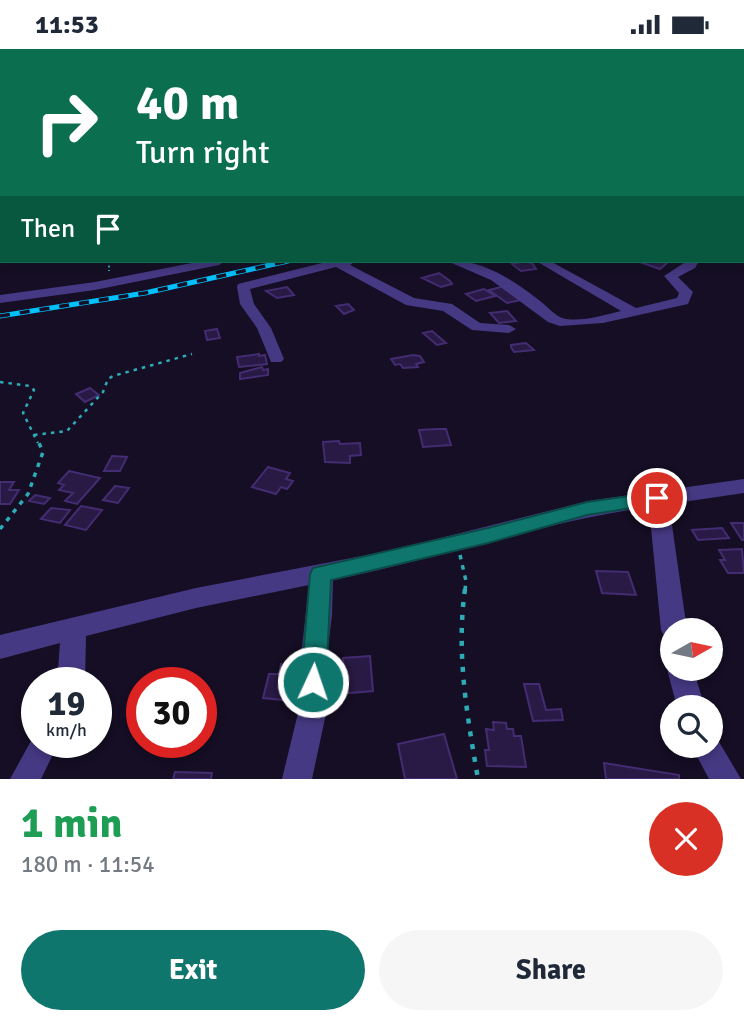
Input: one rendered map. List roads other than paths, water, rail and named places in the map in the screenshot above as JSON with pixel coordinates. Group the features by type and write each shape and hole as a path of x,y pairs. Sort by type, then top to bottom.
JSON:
{"street":[{"path":"184,263 194,265"},
{"path":"0,299 95,286 206,263"},
{"path":"276,359 264,328 247,304 243,287 339,263"},
{"path":"347,263 411,302 447,307 477,327 509,329"},
{"path":"460,263 479,269 518,292 559,322 588,321 683,300 686,292 670,276 692,263"},
{"path":"546,263 631,311"},
{"path":"0,647 196,598 393,559 536,524 587,508 744,486"},
{"path":"657,498 672,618"},
{"path":"297,779 313,709 321,574"},
{"path":"72,667 74,629"},
{"path":"25,779 36,758"},
{"path":"713,758 726,779"}],"railway":[{"path":"0,316 145,293 279,263"}]}
